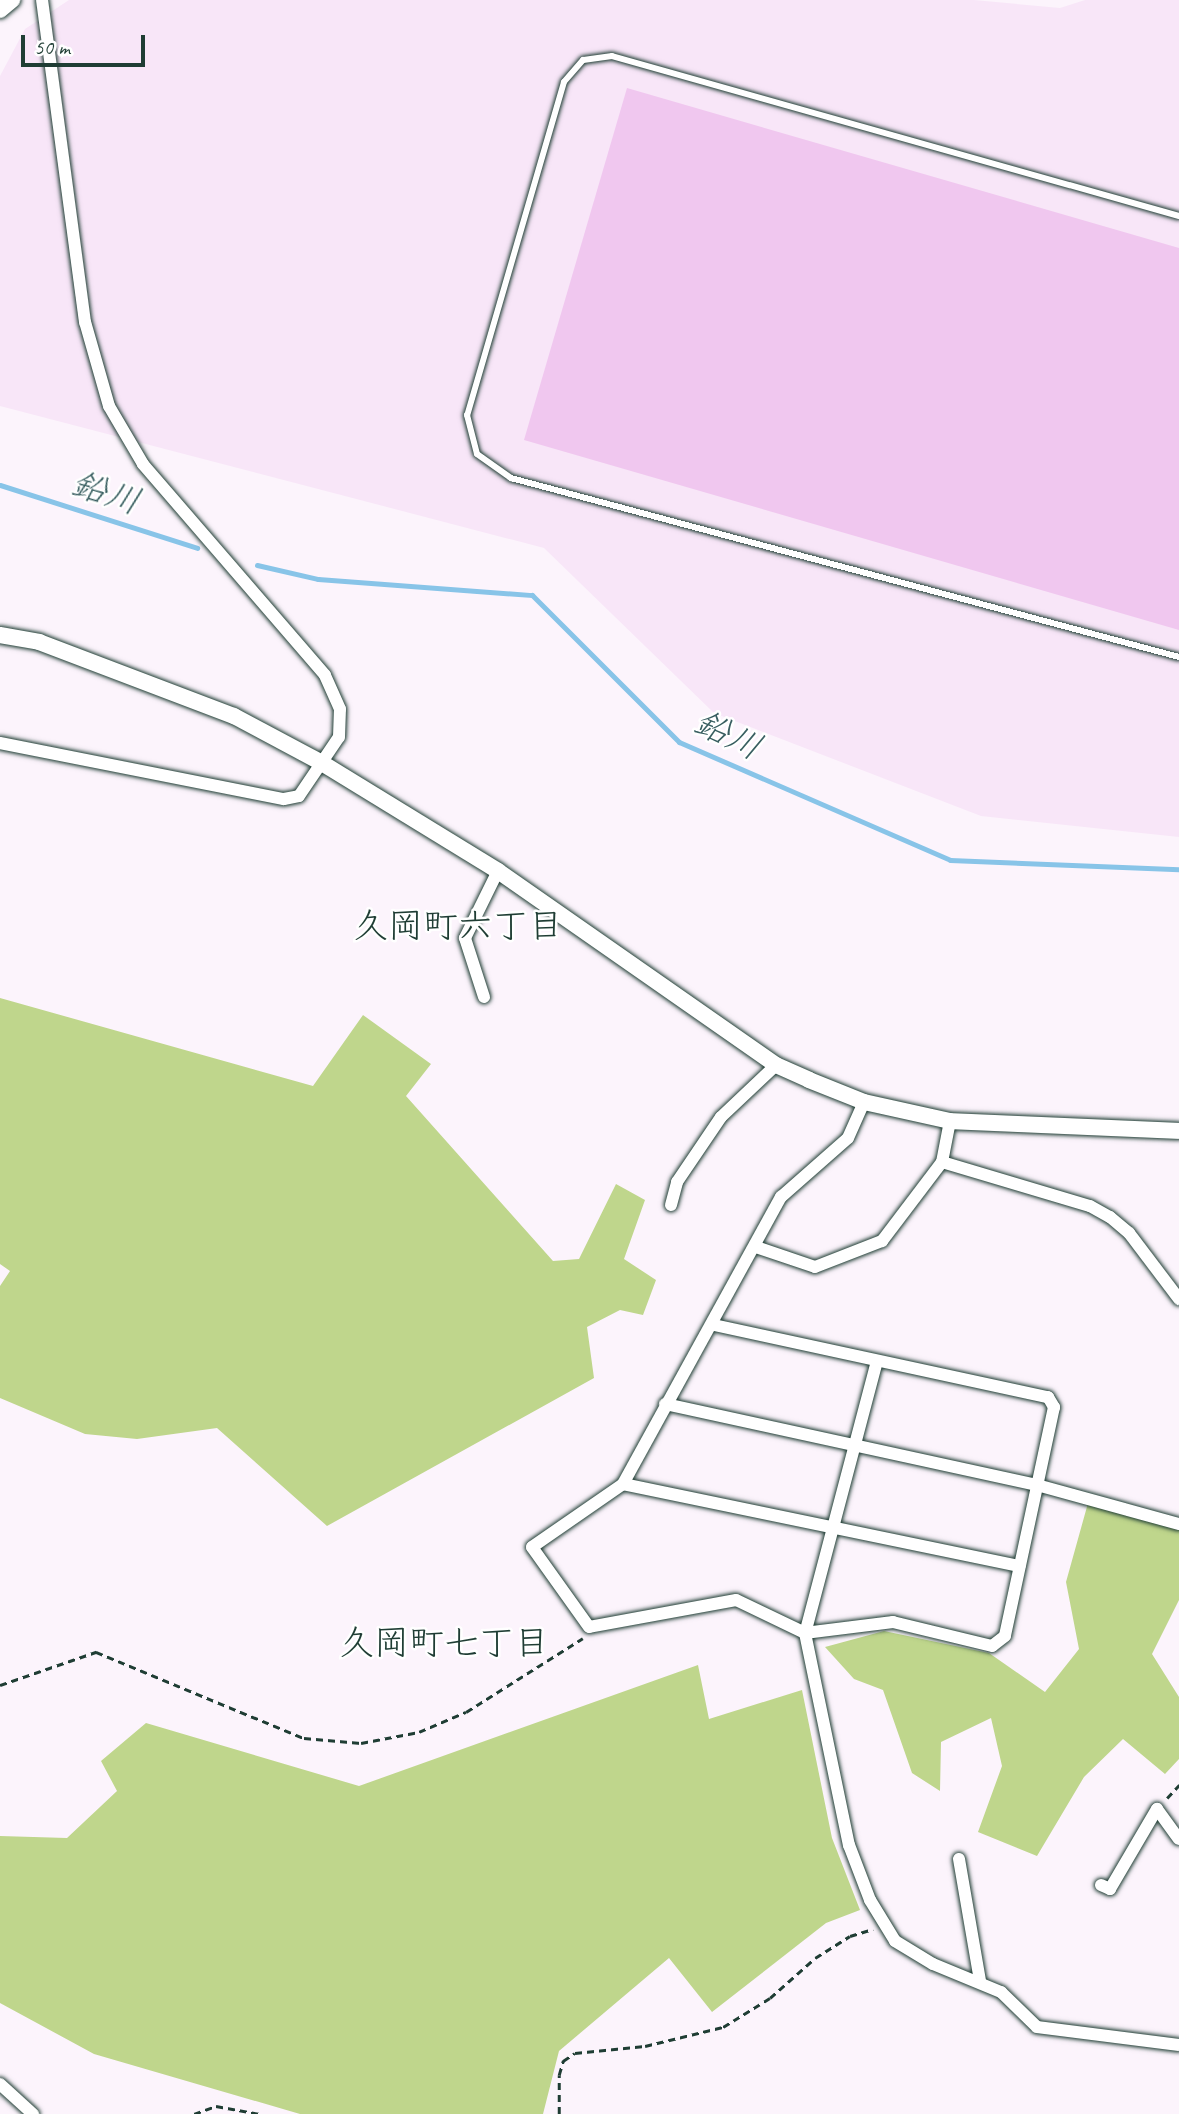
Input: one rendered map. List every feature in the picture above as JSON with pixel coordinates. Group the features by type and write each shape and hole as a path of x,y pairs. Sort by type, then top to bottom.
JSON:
{"street":[{"path":"0,10 12,0"},
{"path":"0,743 285,799 299,796 339,737 340,709 325,675 143,464 108,406 85,322 42,0"},
{"path":"0,635 39,642 234,716 322,763 498,871 776,1065 864,1101 950,1121 1179,1131"},
{"path":"484,997 464,938 498,871"},
{"path":"671,1205 677,1182 721,1117 776,1065"},
{"path":"714,1325 1048,1397 1054,1407 1005,1636 992,1646 893,1622 804,1633 736,1600 714,1600 599,1628 589,1627 563,1595 532,1547 623,1484 665,1404 714,1325 781,1197 848,1138 864,1101"},
{"path":"756,1247 815,1267 882,1241 942,1162 950,1121"},
{"path":"942,1162 1090,1206 1110,1217 1129,1233 1179,1299"},
{"path":"877,1361 854,1444 835,1529 804,1633 849,1845 883,1927 933,1965 980,1981 1002,1992 1037,2026 1179,2045"},
{"path":"665,1404 1037,1485 1179,1524"},
{"path":"623,1484 1020,1566"},
{"path":"1101,1885 1110,1889 1157,1809 1179,1839"},
{"path":"959,1859 980,1981"},
{"path":"0,2084 33,2114"}],"lane":[{"path":"1179,216 612,56 583,60 564,82 467,415 477,454 511,478 1179,657"}],"path":[{"path":"0,1685 96,1652 304,1738 361,1743 419,1732 466,1712 599,1628"},
{"path":"1157,1809 1179,1785"},
{"path":"559,2114 559,2075 563,2061 575,2053 645,2046 723,2027 850,1936 883,1927"},
{"path":"194,2114 216,2106 260,2114"}],"shaded area":[{"path":"69,0 974,0 1060,8 1085,0 1179,0 1179,837 981,816 714,713 544,548 0,406 0,76 25,29"}],"green space":[{"path":"0,998 313,1086 363,1015 431,1064 406,1096 553,1261 579,1259 616,1184 645,1200 624,1259 656,1280 643,1315 620,1310 587,1327 594,1378 327,1526 217,1428 137,1439 85,1434 0,1398 0,1286 10,1271 0,1264"},
{"path":"1088,1503 1179,1528 1179,1600 1152,1654 1179,1697 1179,1759 1165,1774 1123,1739 1084,1777 1037,1856 978,1832 1002,1766 991,1718 941,1742 940,1791 912,1773 883,1690 854,1679 825,1647 884,1631 989,1653 1045,1692 1079,1649 1066,1582"},
{"path":"698,1665 709,1719 802,1690 832,1838 860,1910 826,1923 712,2012 669,1958 559,2051 543,2114 300,2114 94,2054 0,2003 0,1836 67,1838 117,1791 101,1761 146,1723 359,1786"}],"building":[{"path":"627,88 1179,248 1179,630 524,440"}],"waterway":[{"name":"鉛川","path":"0,485 197,548"},
{"name":"鉛川","path":"257,565 318,579 532,595 679,742 950,860 1179,869"}],"district":[{"name":"久岡町六丁目","path":"458,926"},
{"name":"久岡町七丁目","path":"444,1643"}]}
